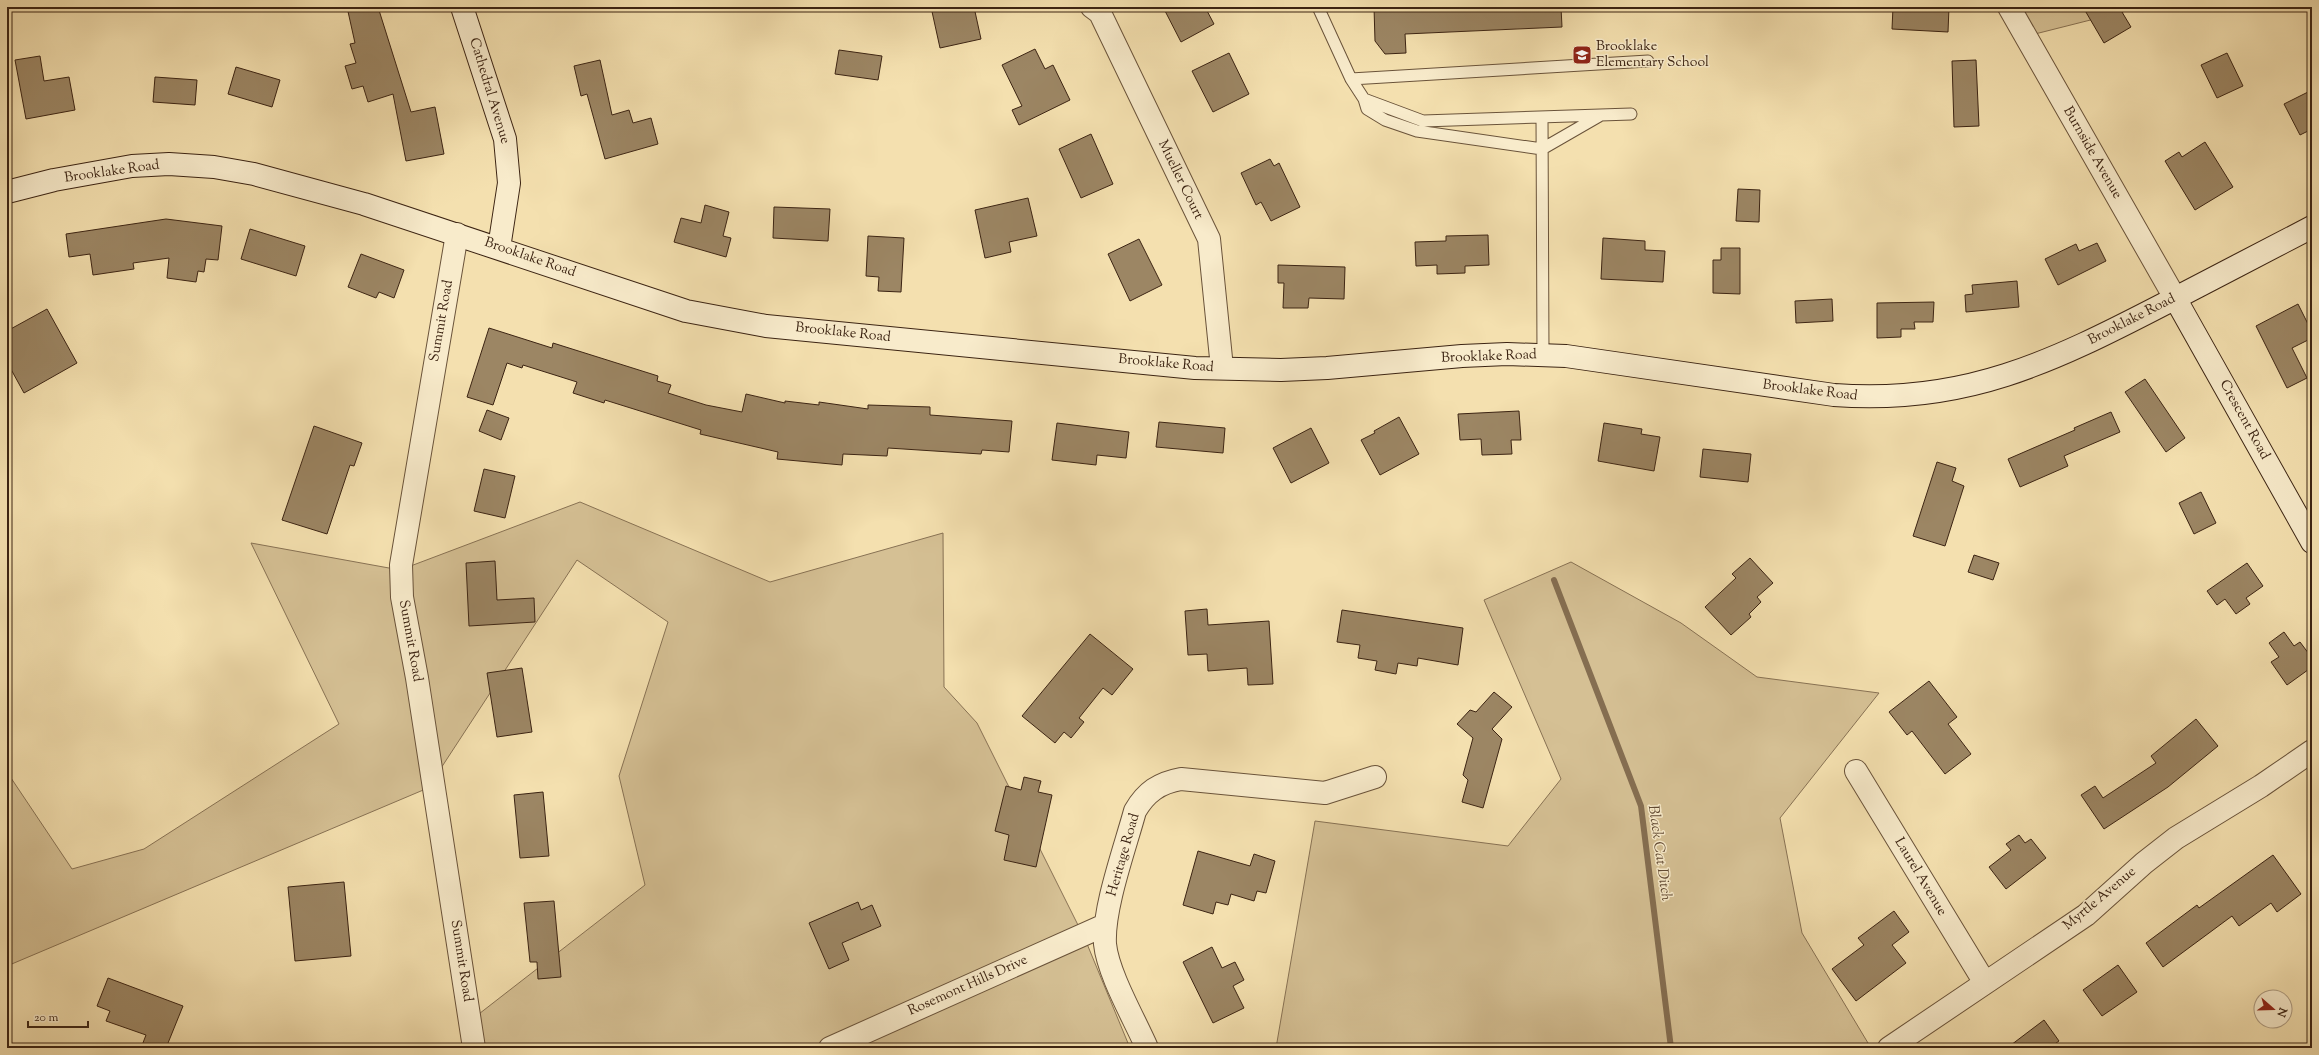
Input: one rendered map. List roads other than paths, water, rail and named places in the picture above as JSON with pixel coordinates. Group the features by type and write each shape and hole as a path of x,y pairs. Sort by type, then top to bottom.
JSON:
{"street":[{"name":"Cathedral Avenue","path":"462,7 505,139 509,183 499,248"},
{"name":"Mueller Court","path":"1092,7 1100,13 1209,240 1222,368"},
{"name":"Burnside Avenue","path":"2009,7 2175,298"},
{"name":"Brooklake Road","path":"7,192 54,180 132,166 169,164 214,167 254,174 364,204 686,311 715,318 782,327 1195,368 1281,370 1462,356 1507,354 1566,356 1834,395 1860,397 1916,395 1965,387 2026,370 2117,328 2312,227"},
{"name":"Summit Road","path":"457,234 401,565 401,581 402,597 418,686 474,1048"},
{"name":"Crescent Road","path":"2175,298 2312,542"},
{"name":"Myrtle Avenue","path":"1889,1048 2086,914 2144,863 2176,838 2261,786 2312,751"},
{"name":"Laurel Avenue","path":"1856,771 1985,983"},
{"name":"Heritage Road","path":"1147,1048 1111,967 1105,945 1105,925 1135,811 1142,800 1155,788 1167,782 1181,779 1324,793 1375,777"},
{"name":"Rosemont Hills Drive","path":"830,1048 1105,925"}],"lane":[{"path":"1318,7 1350,79 1364,99 1367,109 1385,120 1417,131 1542,149 1601,115"},
{"path":"1350,79 1648,60"},
{"path":"1364,99 1423,121 1631,114"},
{"path":"1542,117 1543,355"}],"waterway":[{"name":"Black Cat Ditch","path":"1554,580 1641,806 1671,1048"}],"place":[{"name":"Brooklake Elementary School","path":"1582,55"}]}
